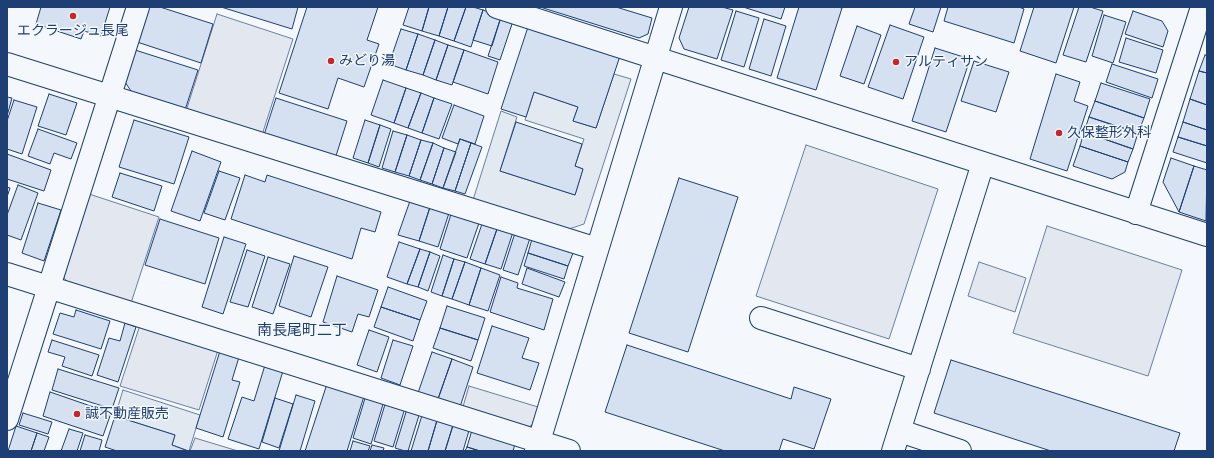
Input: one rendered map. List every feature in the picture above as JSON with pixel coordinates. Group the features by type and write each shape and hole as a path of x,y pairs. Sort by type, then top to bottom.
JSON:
{"street":[{"path":"7,419 138,7"},
{"path":"497,7 656,57 1207,236"},
{"path":"537,446 670,7"},
{"path":"1136,213 1200,10"},
{"path":"7,64 597,249"},
{"path":"960,451 897,441 983,163"},
{"path":"7,274 537,446 569,451"},
{"path":"761,318 919,369"}],"shaded area":[{"path":"217,14 293,39 262,135 186,111"},
{"path":"614,74 631,79 584,224 569,229 473,200 501,111 517,117 500,171 575,195 583,169 575,166 584,139 525,120 534,92 578,107 573,121 596,128"},
{"path":"806,145 938,189 889,339 756,296"},
{"path":"89,194 159,217 131,303 68,283 62,275"},
{"path":"1047,226 1182,270 1148,376 1013,333"},
{"path":"979,262 1026,278 1015,312 968,296"},
{"path":"140,325 218,350 199,410 120,386"},
{"path":"469,386 538,407 532,425 523,430 462,410"},
{"path":"123,390 200,415 189,451 172,445 175,435 115,416"},
{"path":"195,438 238,451 190,451"}],"building":[{"name":"エクラージュ長尾","path":"41,7 110,7 101,36 84,31 81,39 36,24"},
{"path":"149,7 160,7 213,24 201,63 137,42"},
{"path":"221,7 298,7 292,29"},
{"name":"みどり湯","path":"307,7 378,7 367,40 379,44 364,87 338,78 328,109 279,93"},
{"path":"409,7 429,7 422,31 403,25"},
{"path":"429,7 448,7 439,36 422,31"},
{"path":"448,7 466,7 454,41 439,36"},
{"path":"466,7 473,7 483,10 471,47 454,41"},
{"path":"540,7 616,7 652,18 648,34 639,38"},
{"path":"689,7 722,7 733,10 717,59 684,49 679,38"},
{"path":"743,7 785,7 781,19"},
{"path":"799,7 842,8 816,90 777,78"},
{"path":"915,7 941,7 933,32 909,24"},
{"path":"948,7 1019,7 1024,9 1014,43 944,21"},
{"path":"1034,7 1074,7 1056,63 1020,51"},
{"path":"1079,7 1090,7 1103,11 1086,62 1063,55"},
{"path":"483,10 501,17 492,46 473,40"},
{"path":"736,11 759,18 744,67 721,60"},
{"path":"1133,11 1162,21 1168,31 1163,47 1125,34"},
{"path":"1104,15 1126,22 1113,63 1092,56"},
{"path":"501,17 513,21 500,60 488,56"},
{"path":"764,19 786,26 771,76 749,69"},
{"name":"アルティサン","path":"890,25 924,37 903,99 868,87"},
{"path":"857,26 881,35 864,84 840,76"},
{"path":"528,27 620,56 596,128 573,121 578,107 534,92 526,117 501,109"},
{"path":"401,29 418,34 406,70 389,64"},
{"path":"418,34 435,40 423,75 406,70"},
{"path":"1126,38 1163,50 1156,73 1119,62"},
{"path":"435,40 448,45 436,80 423,75"},
{"path":"448,45 464,50 452,85 436,80"},
{"path":"935,48 970,59 946,132 912,121"},
{"path":"135,50 198,70 185,110 133,94 125,82"},
{"path":"464,50 498,62 488,94 453,82"},
{"path":"1205,55 1207,56 1207,73 1199,71"},
{"path":"974,61 1009,72 996,112 961,101"},
{"path":"1112,64 1158,79 1152,98 1106,82"},
{"path":"1199,71 1207,73 1207,105 1190,99"},
{"name":"久保整形外科","path":"1056,74 1080,82 1074,101 1088,106 1067,171 1030,159"},
{"path":"383,80 406,88 394,123 371,115"},
{"path":"1101,83 1150,99 1144,118 1095,101"},
{"path":"406,88 421,93 408,128 394,123"},
{"path":"421,93 434,98 422,133 408,128"},
{"path":"49,94 77,103 66,135 38,126"},
{"path":"7,97 12,98 7,116"},
{"path":"276,98 347,121 335,159 264,135"},
{"path":"434,98 452,104 439,139 422,133"},
{"path":"1190,99 1207,105 1207,130 1183,122"},
{"path":"14,100 37,107 22,154 7,149 7,121"},
{"path":"1095,101 1144,118 1138,133 1089,117"},
{"path":"454,105 484,116 475,144 460,139 458,144 442,138"},
{"path":"1089,117 1138,133 1133,149 1084,132"},
{"path":"134,120 189,137 174,184 119,167"},
{"path":"365,120 380,125 368,163 353,158"},
{"path":"516,122 582,144 575,166 583,169 575,195 500,171"},
{"path":"1183,122 1207,130 1207,146 1178,137"},
{"path":"380,125 391,129 379,167 368,163"},
{"path":"38,129 77,143 71,159 54,153 50,164 28,156"},
{"path":"393,131 407,135 395,172 382,168"},
{"path":"1084,132 1133,149 1128,162 1080,146"},
{"path":"407,135 421,140 409,176 395,172"},
{"path":"1178,137 1207,146 1207,163 1173,152"},
{"path":"460,139 471,143 455,191 443,188"},
{"path":"421,140 433,143 420,180 409,176"},
{"path":"433,143 444,148 432,184 420,180"},
{"path":"471,143 482,147 465,194 455,191"},
{"path":"1080,146 1128,162 1125,172 1112,179 1073,166"},
{"path":"444,148 456,152 443,188 432,184"},
{"path":"192,151 221,162 200,221 171,211"},
{"path":"7,154 51,170 44,191 7,179"},
{"path":"1171,158 1194,166 1179,212 1163,182"},
{"path":"1194,166 1207,170 1206,221 1179,212"},
{"path":"219,171 240,178 225,220 204,213"},
{"path":"120,173 162,186 154,211 112,197"},
{"path":"245,175 265,182 267,175 381,212 375,232 361,228 352,259 231,219"},
{"path":"679,178 738,197 688,352 629,333"},
{"path":"18,185 38,193 21,240 7,235 7,215"},
{"path":"7,187 10,188 7,197"},
{"path":"411,198 431,204 419,241 398,235"},
{"path":"38,203 61,210 44,261 22,253"},
{"path":"431,204 450,210 438,247 419,241"},
{"path":"452,211 480,220 467,258 440,249"},
{"path":"160,219 219,238 205,284 145,265"},
{"path":"483,221 498,226 485,264 470,259"},
{"path":"498,226 513,232 501,269 485,264"},
{"path":"515,233 530,238 518,275 503,270"},
{"path":"224,237 246,244 223,314 202,307"},
{"path":"532,239 573,253 568,266 528,253"},
{"path":"399,242 420,249 407,284 387,277"},
{"path":"420,249 430,252 418,287 407,284"},
{"path":"247,250 265,256 248,307 230,302"},
{"path":"430,252 440,256 428,291 418,287"},
{"path":"528,253 568,266 564,279 524,266"},
{"path":"443,255 454,259 442,296 431,292"},
{"path":"294,256 328,267 311,317 279,306"},
{"path":"268,257 290,264 273,314 252,307"},
{"path":"454,259 465,262 452,299 442,296"},
{"path":"465,262 481,268 469,305 452,299"},
{"path":"481,268 500,275 488,311 469,305"},
{"path":"527,268 565,282 559,297 522,284"},
{"path":"337,276 378,290 369,317 358,314 352,332 323,322"},
{"path":"501,277 518,283 517,288 553,299 544,330 490,312"},
{"path":"388,287 427,301 420,320 381,307"},
{"path":"447,306 485,318 478,340 440,328"},
{"path":"381,307 420,320 413,341 374,327"},
{"path":"76,310 110,321 101,349 53,334 60,313 74,317"},
{"path":"125,323 136,327 118,382 97,375 109,338 120,341"},
{"path":"492,326 529,338 522,358 539,363 530,390 477,373"},
{"path":"440,328 478,340 471,361 433,348"},
{"path":"369,330 389,337 377,372 357,365"},
{"path":"52,340 99,355 92,376 62,366 65,357 48,352"},
{"path":"393,340 413,346 400,385 381,378"},
{"path":"627,345 791,399 794,387 831,399 814,449 783,439 779,451 725,451 605,412"},
{"path":"220,351 239,357 232,380 240,382 223,437 196,428"},
{"path":"432,352 452,359 438,399 418,393"},
{"path":"452,359 473,367 460,407 438,399"},
{"path":"951,360 1180,433 1174,451 1051,451 934,413"},
{"path":"265,365 283,371 259,449 228,439 242,397 254,401"},
{"path":"58,369 119,388 112,409 52,390"},
{"path":"327,384 364,396 347,451 305,451"},
{"name":"誠不動産販売","path":"50,392 111,413 103,436 43,416"},
{"path":"296,395 315,401 300,451 279,451"},
{"path":"366,395 384,401 371,444 353,438"},
{"path":"275,398 293,404 279,448 262,442"},
{"path":"386,401 405,408 393,447 374,441"},
{"path":"407,409 420,412 408,451 405,451 395,448"},
{"path":"423,412 438,417 428,451 411,451"},
{"path":"23,413 52,422 48,434 19,425"},
{"path":"115,416 175,435 172,445 188,451 117,451 105,447"},
{"path":"438,417 454,422 445,451 428,451"},
{"path":"454,422 470,427 463,451 445,451"},
{"path":"16,426 37,433 31,451 8,451"},
{"path":"69,429 83,433 77,451 61,451"},
{"path":"472,430 515,444 513,451 480,451 467,447"},
{"path":"37,433 49,437 44,451 31,451"},
{"path":"85,435 102,440 99,451 80,451"},
{"path":"353,441 370,446 368,451 350,451"},
{"path":"372,445 384,448 383,451 370,451"},
{"path":"467,447 480,451 465,451"}],"place":[{"name":"エクラージュ長尾","path":"73,16"},
{"name":"みどり湯","path":"331,61"},
{"name":"アルティサン","path":"896,62"},
{"name":"久保整形外科","path":"1059,133"},
{"name":"誠不動産販売","path":"77,414"}],"district":[{"name":"南長尾町二丁","path":"302,331"}]}
